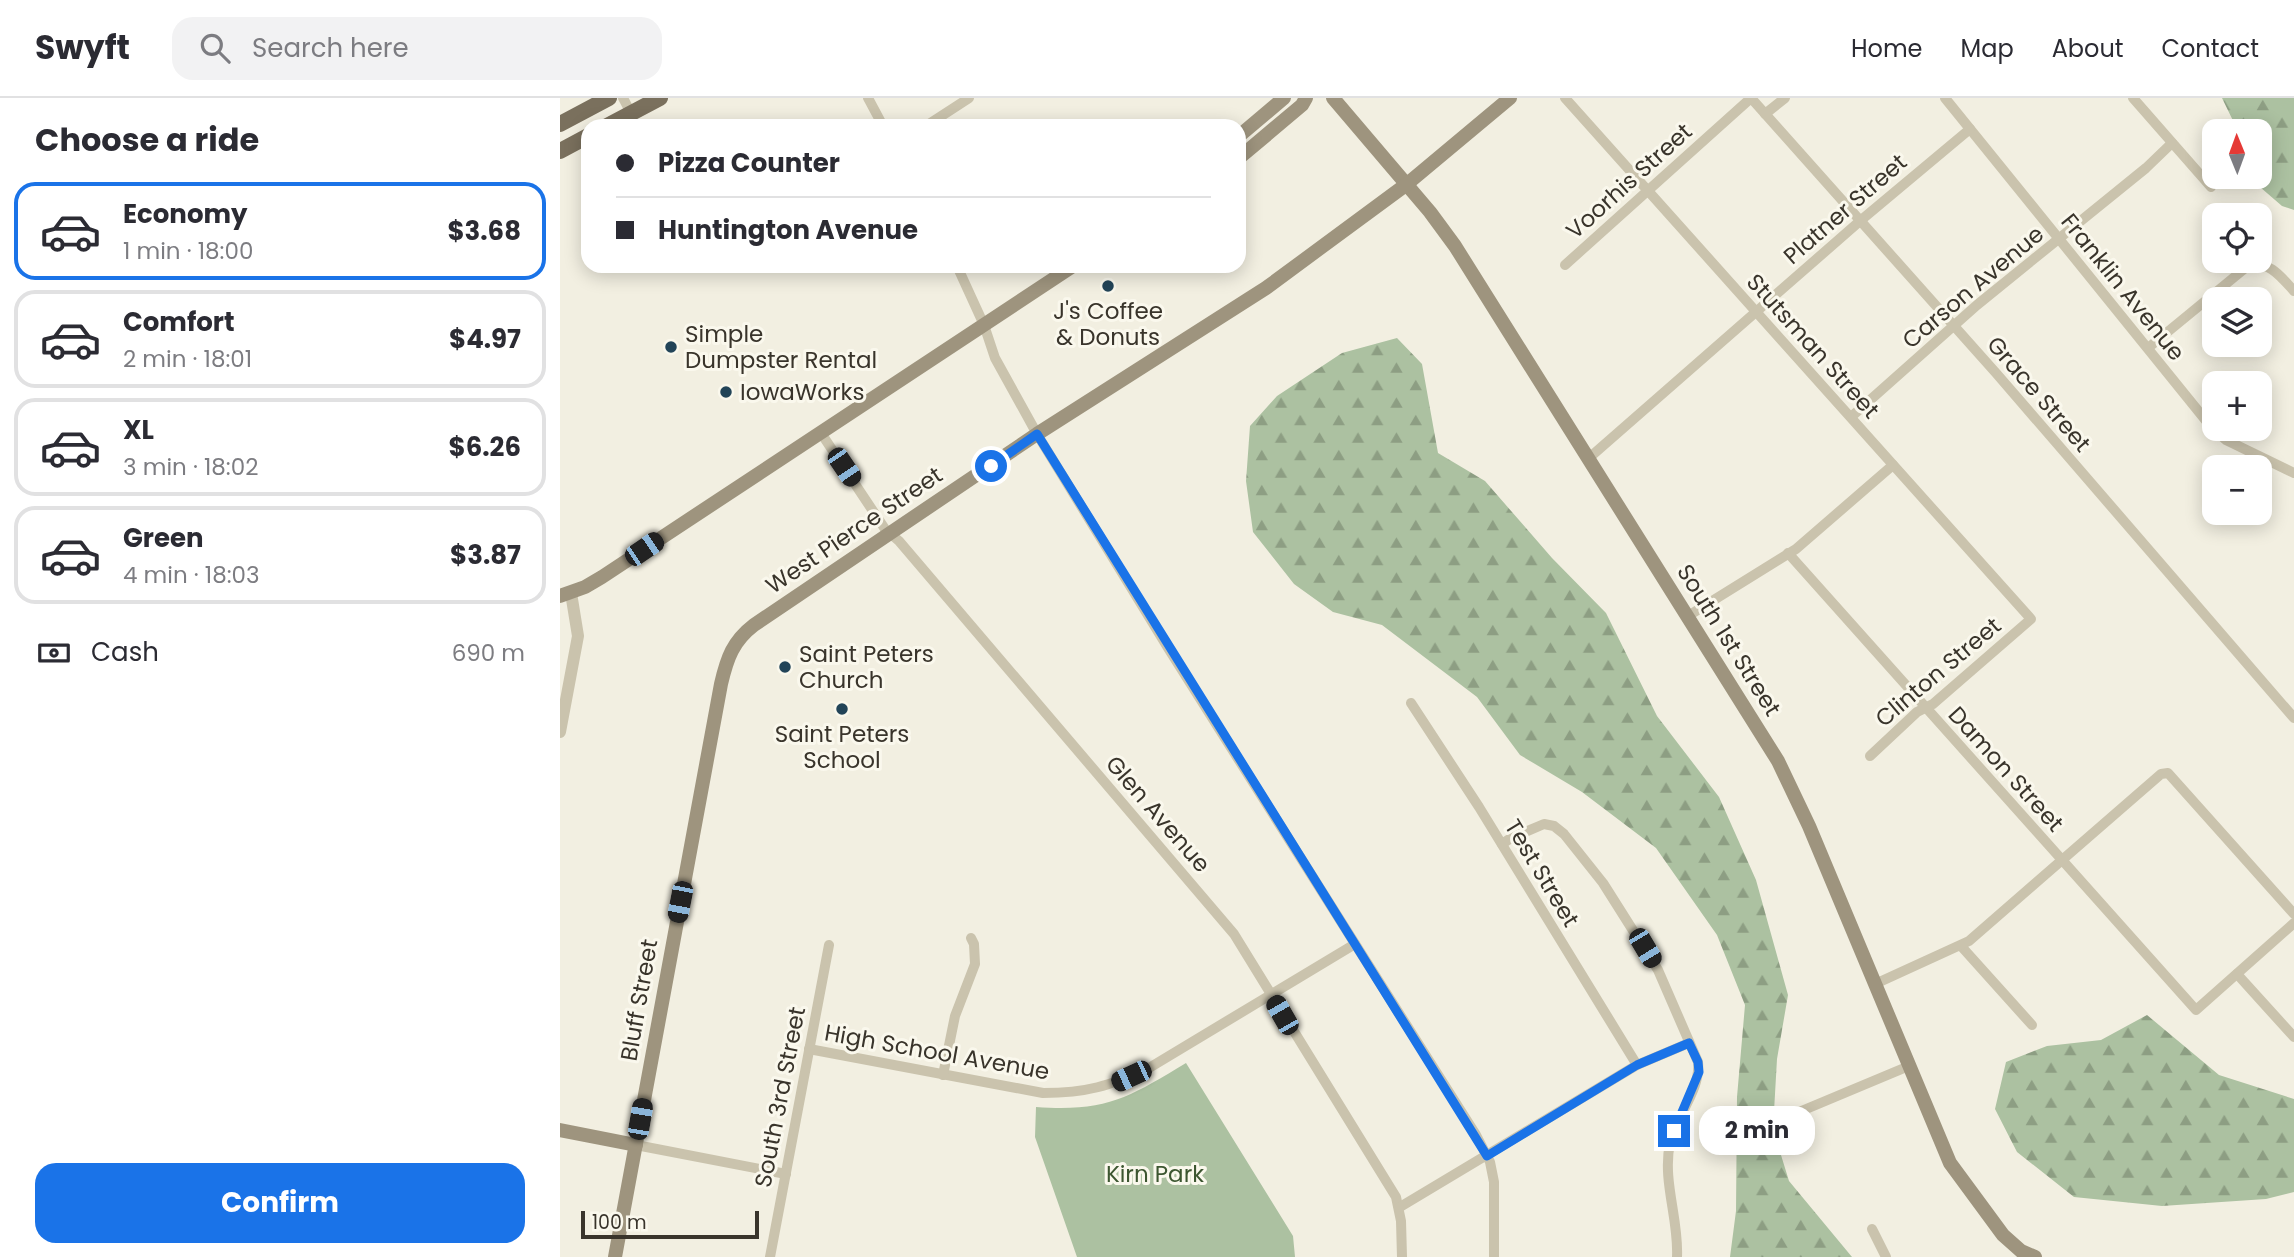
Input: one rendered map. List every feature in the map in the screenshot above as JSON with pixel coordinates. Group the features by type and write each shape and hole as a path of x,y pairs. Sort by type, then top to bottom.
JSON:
{"main road":[{"path":"560,124 609,98"},
{"path":"620,119 660,98"},
{"path":"1246,130 1284,98"},
{"path":"1246,152 1302,105 1306,98"},
{"name":"South 1st Street","path":"1333,98 1455,246 1782,769 1950,1163 2012,1251 2034,1257"},
{"name":"West Pierce Street","path":"725,668 734,644 754,625 1037,434 1266,288 1406,184 1510,98"},
{"path":"560,151 581,140"},
{"path":"565,594 602,577 1062,273"},
{"name":"Bluff Street","path":"615,1257 725,668"},
{"path":"560,1130 636,1145"}],"street":[{"path":"623,98 631,113"},
{"path":"867,98 879,119"},
{"path":"937,119 969,98"},
{"name":"Stutsman Street","path":"1565,98 2031,619"},
{"name":"Voorhis Street","path":"1565,265 1751,98"},
{"name":"Grace Street","path":"1751,98 1954,326 2294,718"},
{"path":"1765,114 1785,98"},
{"name":"Franklin Avenue","path":"1945,98 2212,428 2226,440 2294,472"},
{"path":"2133,98 2202,177"},
{"name":"Platner Street","path":"1589,458 1860,220 1970,129"},
{"name":"Carson Avenue","path":"1851,417 1954,326 2146,168 2172,143"},
{"path":"2148,348 2249,265 2256,263 2269,266 2294,291"},
{"path":"960,273 984,325 995,358 1037,434 1487,1156 1494,1182 1494,1257"},
{"name":"Glen Avenue","path":"821,433 885,529 1234,934 1391,1187 1400,1207 1402,1257"},
{"path":"1688,616 1788,553 1893,465"},
{"name":"Damon Street","path":"1788,553 2196,1010 2237,974"},
{"path":"560,732 578,636 565,594"},
{"name":"Clinton Street","path":"1870,756 1917,712 1926,708 2031,619"},
{"name":"Test Street","path":"1411,703 1502,844 1637,1065"},
{"path":"1875,984 1961,946 1981,932 2161,774 2168,773 2294,914"},
{"path":"1502,844 1544,824 1554,826 1564,834 1603,883 1658,970 1698,1062 1699,1072 1674,1131 1668,1167 1677,1257"},
{"path":"2294,923 2237,974 2294,1037"},
{"path":"943,1075 957,1009 975,964 976,953 971,938"},
{"name":"South 3rd Street","path":"770,1257 829,944"},
{"name":"High School Avenue","path":"809,1049 1043,1093 1097,1089 1149,1068 1355,944"},
{"path":"1961,946 2032,1025"},
{"path":"1400,1207 1637,1065 1689,1043"},
{"path":"1800,1112 1909,1066"},
{"path":"636,1145 786,1174"},
{"path":"1872,1229 1886,1257"}],"green space":[{"path":"2222,98 2294,98 2294,210 2282,206 2262,189 2272,189 2272,119 2232,119"},
{"path":"1397,338 1422,364 1438,453 1485,481 1552,558 1606,613 1657,716 1719,797 1756,880 1788,995 1777,1059 1773,1129 1789,1181 1852,1257 1730,1257 1736,1211 1737,1097 1745,1005 1717,935 1656,848 1582,792 1520,755 1477,697 1382,625 1333,612 1294,584 1253,532 1246,481 1250,426 1277,396 1342,353"},
{"path":"2147,1015 2219,1075 2294,1099 2294,1192 2266,1199 2162,1206 2074,1197 2017,1152 1995,1109 2006,1062 2047,1046 2101,1040"},
{"name":"Kirn Park","path":"1186,1063 1293,1236 1295,1257 1077,1257 1035,1137 1036,1107 1099,1105 1132,1094"}],"place":[{"name":"J's Coffee & Donuts","path":"1108,286"},
{"name":"Simple Dumpster Rental","path":"671,347"},
{"name":"IowaWorks","path":"726,392"},
{"name":"Saint Peters Church","path":"785,667"},
{"name":"Saint Peters School","path":"842,709"}],"route":[{"path":"991,466 1037,434 1487,1156 1637,1065 1689,1043 1698,1062 1699,1072 1674,1131"}]}
